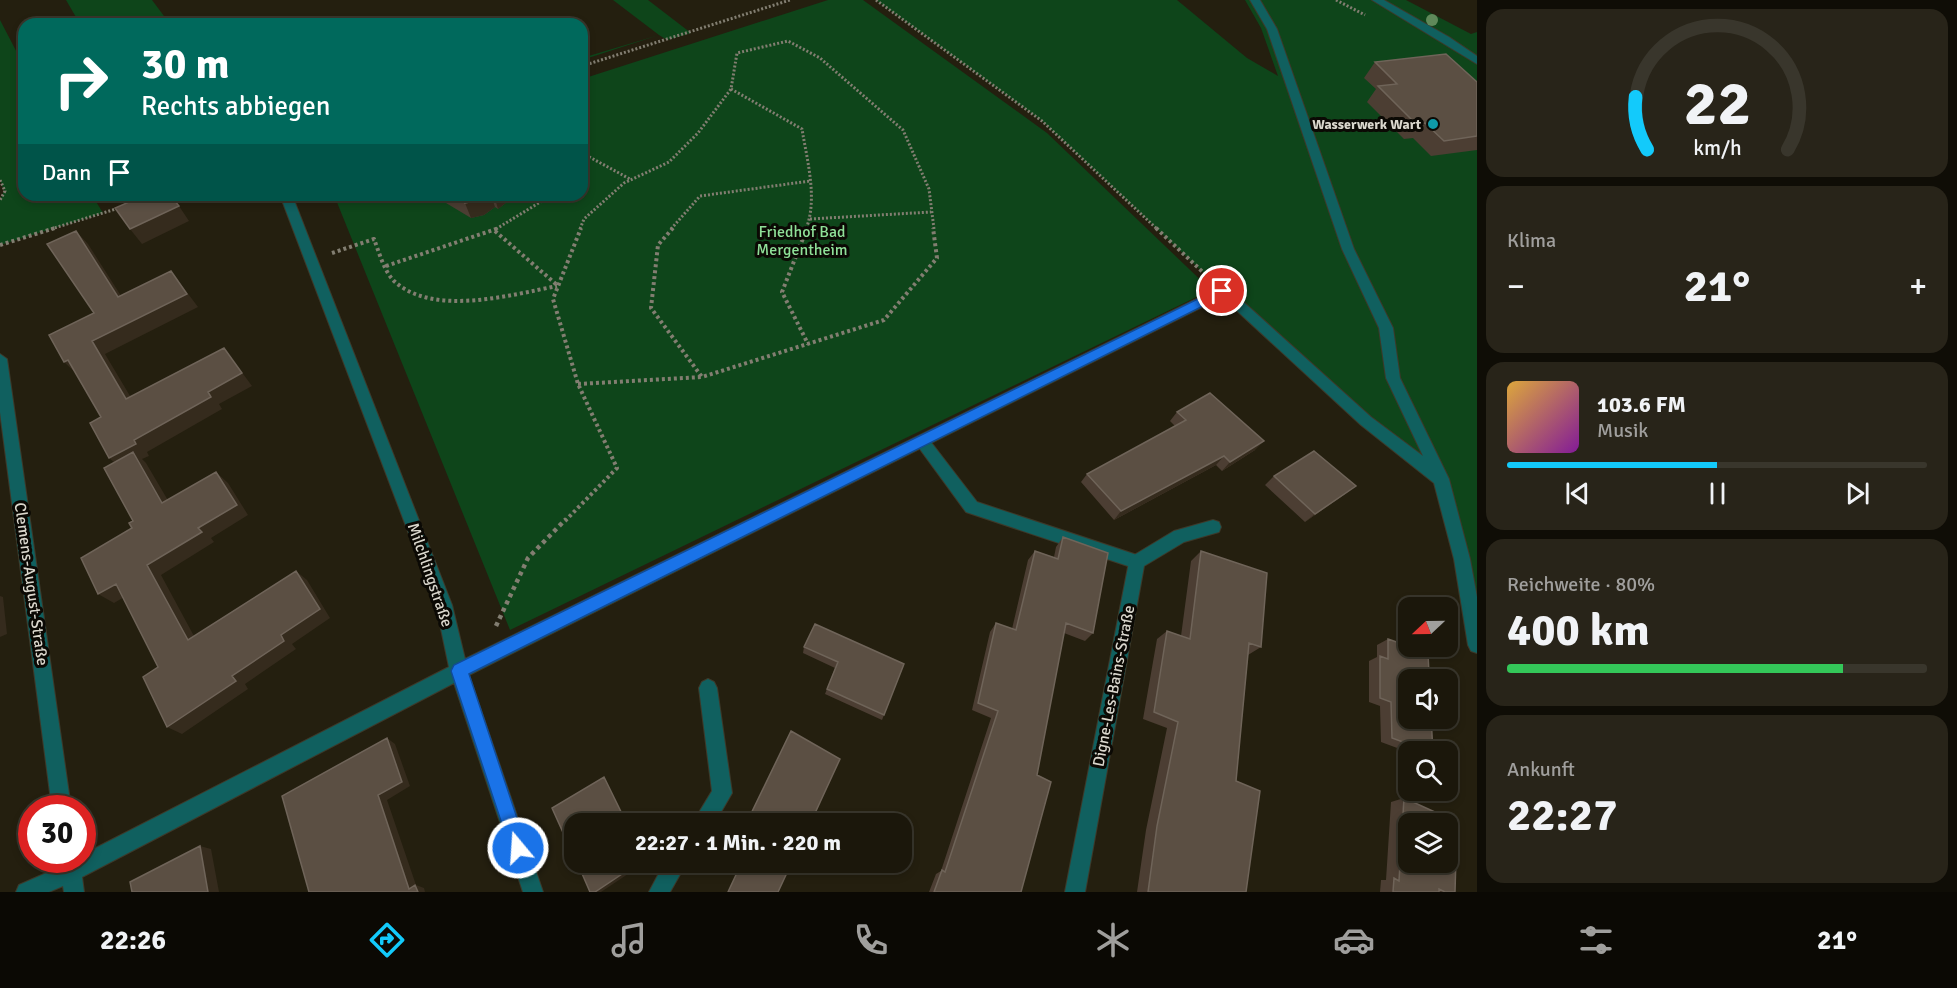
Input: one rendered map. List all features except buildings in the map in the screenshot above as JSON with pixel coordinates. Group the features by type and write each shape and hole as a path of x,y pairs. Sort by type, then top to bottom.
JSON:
{"street":[{"path":"1256,0 1272,29 1348,249 1386,328 1394,378 1441,479 1462,559 1477,645"},
{"path":"1377,0 1445,39 1477,61"},
{"name":"Milchlingstraße","path":"288,201 444,605 459,671 533,892"},
{"path":"96,853 1222,291 1366,421 1441,479"},
{"name":"Clemens-August-Straße","path":"0,359 60,795"},
{"path":"922,441 972,507 1137,562 1179,536 1213,527"},
{"name":"Digne-Les-Bains-Straße","path":"1075,892 1137,562"},
{"path":"708,688 722,793 709,813"},
{"path":"26,892 58,873"},
{"path":"71,873 74,892"},
{"path":"659,892 670,873"}],"path":[{"path":"588,64 790,0"},
{"path":"876,0 1042,121 1222,291"},
{"path":"488,656 495,629 528,558 617,468 578,384 553,299 584,219 624,183 669,162 698,133 731,89 737,53 788,41 820,58 903,130 929,189 937,258 884,320 702,377 578,384"},
{"path":"731,89 802,129 810,181 810,219 782,292 808,344"},
{"path":"588,156 631,180"},
{"path":"0,180 4,191 0,200"},
{"path":"702,377 651,308 658,245 700,196 810,181"},
{"path":"387,266 495,230 542,201"},
{"path":"0,245 123,207"},
{"path":"810,219 931,212"},
{"path":"495,230 558,286"},
{"path":"311,261 374,239 393,280 428,299 491,299 558,286"}],"green space":[{"path":"66,0 152,0 166,18 76,18"},
{"path":"613,0 648,0 691,33 667,40"},
{"name":"Friedhof Bad Mergentheim","path":"828,0 863,0 1047,133 1211,290 510,630 336,201 588,201 588,77"},
{"path":"876,0 1177,0 1247,58 1278,76 1261,28 1245,0 1406,0 1471,34 1477,32 1477,645 1441,479 1223,291 1042,121"},
{"path":"0,20 18,54 18,201 96,201 103,213 0,245 0,200 4,191 0,180"},
{"path":"659,35 588,58 588,56"}],"place":[{"name":"Wasserwerk Wart","path":"1433,124"}],"route":[{"path":"518,848 459,671 1222,291"}]}
